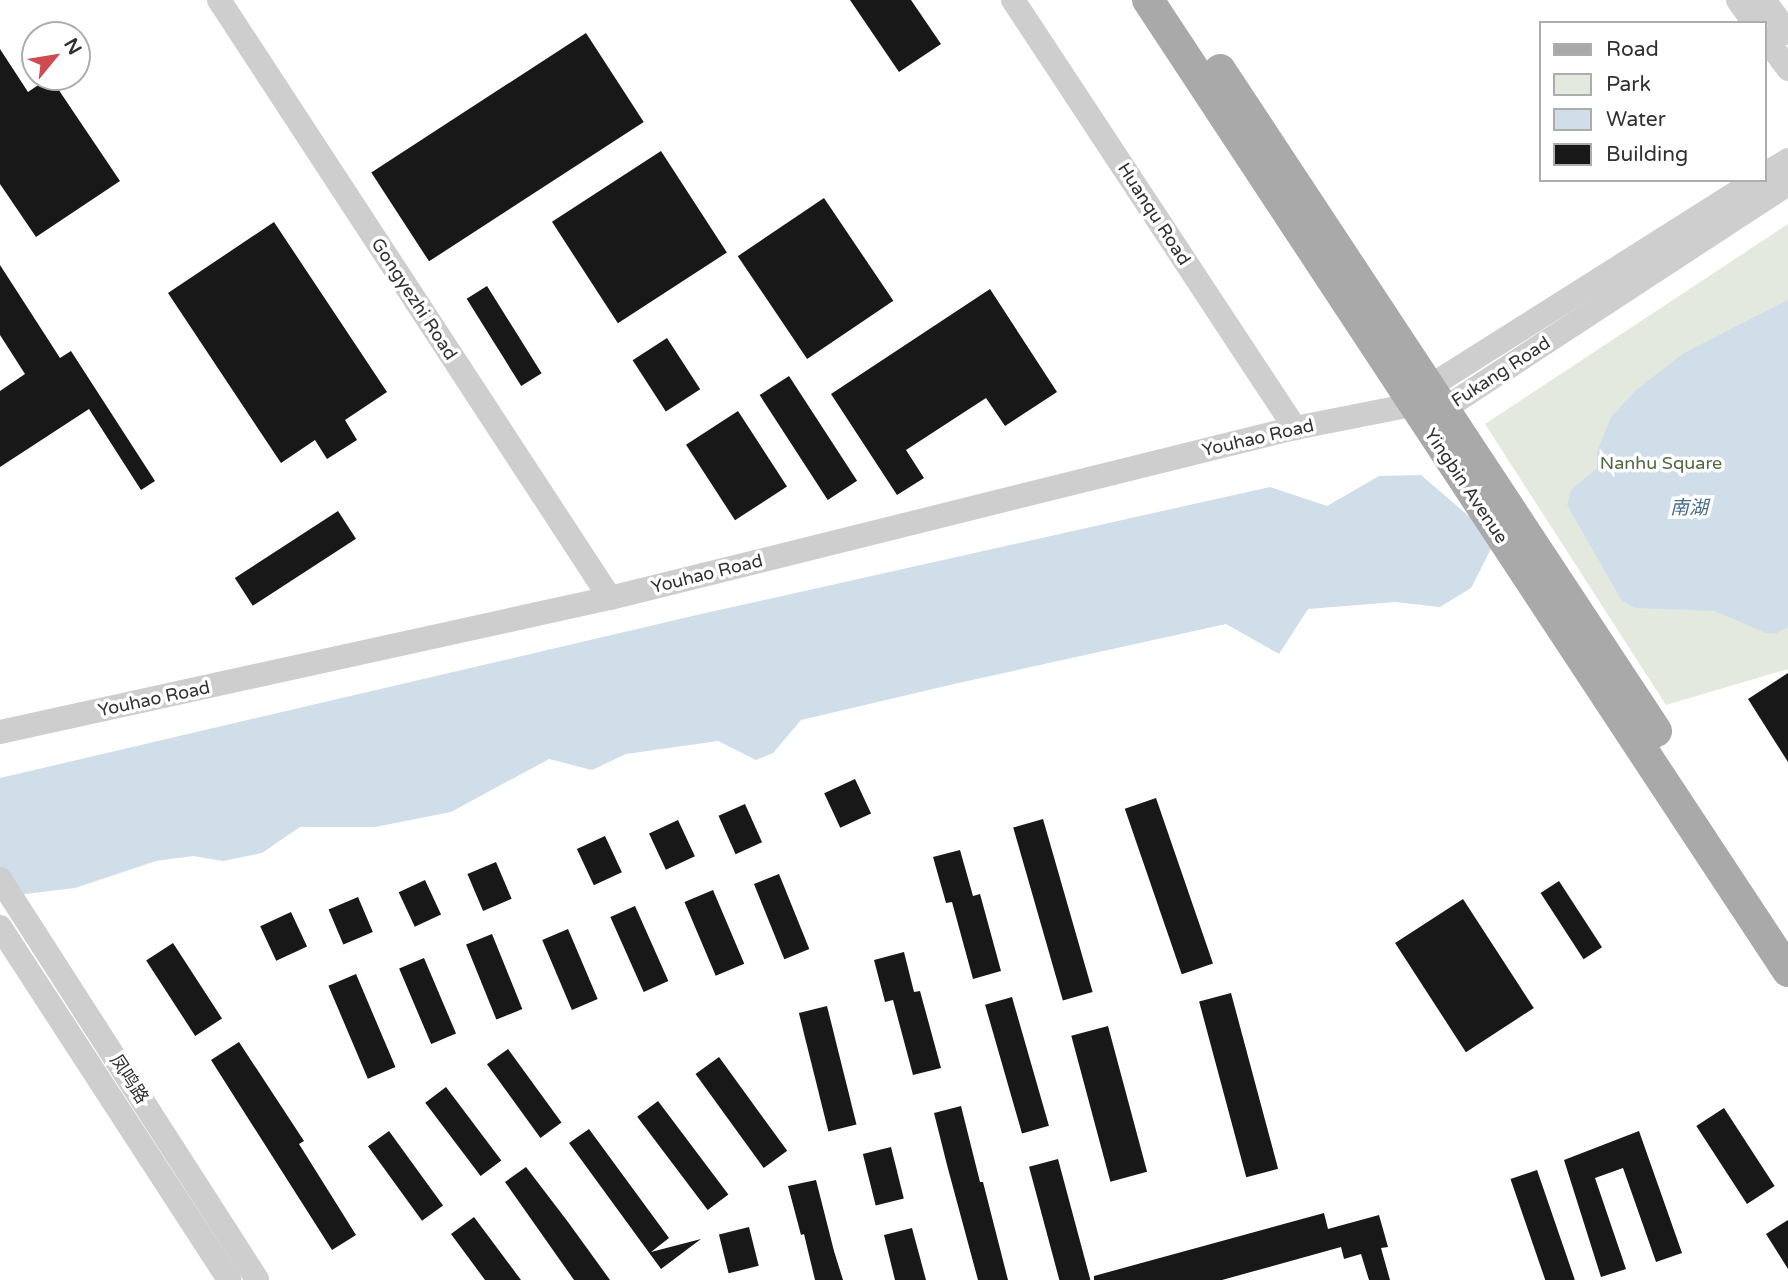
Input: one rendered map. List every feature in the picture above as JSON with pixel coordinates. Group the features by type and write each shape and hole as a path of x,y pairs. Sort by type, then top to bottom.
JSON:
{"main road":[{"name":"Yingbin Avenue","path":"1148,0 1428,400 1788,931"},
{"name":"Yingbin Avenue","path":"1173,0 1788,971"}],"street":[{"name":"Gongyezhi Road","path":"219,0 610,598"},
{"name":"Huanqu Road","path":"1013,0 1295,428"},
{"path":"1738,0 1753,21"},
{"path":"1765,0 1788,33"},
{"path":"1767,41 1788,69"},
{"path":"1767,173 1788,160"},
{"name":"Fukang Road","path":"1428,400 1753,182"},
{"name":"Fukang Road","path":"1428,400 1788,184"},
{"name":"Youhao Road","path":"0,733 610,598 1295,428 1428,400"},
{"name":"凤鸣路","path":"0,879 257,1280"},
{"name":"凤鸣路","path":"0,927 229,1280"}],"green space":[{"name":"Nanhu Square","path":"1788,224 1788,669 1666,705 1485,424"}],"water":[{"name":"南湖","path":"1788,300 1788,627 1775,634 1766,633 1715,611 1635,608 1622,601 1567,505 1571,490 1597,468 1597,452 1611,417 1636,390 1684,353"},
{"path":"1421,475 1471,518 1491,549 1471,588 1440,607 1395,602 1308,609 1279,654 1226,624 954,684 801,720 773,753 756,760 718,741 626,754 592,770 549,759 451,812 375,827 300,827 262,853 223,861 193,856 156,861 75,888 0,897 0,778 701,614 1270,487 1327,506 1379,476"}],"building":[{"path":"850,0 911,0 941,44 899,72"},
{"path":"586,33 644,122 429,261 371,172"},
{"path":"0,49 21,81 21,91 59,91 120,181 36,237 0,184"},
{"path":"661,151 727,252 618,323 552,222"},
{"path":"824,198 893,301 807,359 738,256"},
{"path":"274,222 387,392 345,420 357,440 327,459 315,440 281,463 168,293"},
{"path":"0,265 60,358 71,351 155,481 141,490 89,409 0,467 0,391 25,374 0,335"},
{"path":"487,286 542,373 521,386 467,299"},
{"path":"990,289 1057,392 1005,426 986,398 906,450 924,478 897,495 831,394"},
{"path":"667,338 700,389 666,411 633,360"},
{"path":"789,376 857,481 828,500 760,395"},
{"path":"738,411 787,486 735,520 686,445"},
{"path":"338,511 356,539 253,606 235,578"},
{"path":"1788,673 1788,762 1748,699"},
{"path":"855,779 871,813 840,828 824,793"},
{"path":"1156,798 1213,963 1182,974 1125,809"},
{"path":"745,804 762,842 736,854 719,816"},
{"path":"1043,819 1093,992 1063,1001 1013,828"},
{"path":"678,820 695,856 666,870 649,834"},
{"path":"605,836 622,872 594,885 577,849"},
{"path":"960,850 973,896 980,894 1001,971 973,979 952,902 946,903 933,857"},
{"path":"496,862 512,899 483,911 467,874"},
{"path":"779,874 809,949 784,959 754,884"},
{"path":"425,880 441,914 415,927 399,892"},
{"path":"1559,881 1602,947 1584,959 1541,893"},
{"path":"713,890 744,964 716,976 684,902"},
{"path":"358,897 373,932 343,944 329,910"},
{"path":"1463,899 1534,1008 1466,1052 1395,943"},
{"path":"635,906 668,981 644,992 610,917"},
{"path":"291,912 307,946 276,961 260,926"},
{"path":"568,929 598,999 572,1010 542,940"},
{"path":"492,934 522,1009 496,1020 466,944"},
{"path":"173,943 222,1018 195,1036 146,960"},
{"path":"904,952 914,992 920,991 941,1068 913,1075 893,1000 885,1002 874,960"},
{"path":"424,958 456,1033 431,1044 399,969"},
{"path":"356,974 395,1067 368,1079 328,986"},
{"path":"1231,993 1278,1169 1246,1177 1199,1002"},
{"path":"1012,997 1049,1126 1022,1134 985,1005"},
{"path":"827,1006 857,1124 828,1131 799,1013"},
{"path":"1108,1026 1147,1172 1110,1182 1071,1036"},
{"path":"239,1042 304,1141 299,1144 356,1235 332,1250 211,1060"},
{"path":"508,1049 561,1123 540,1138 487,1064"},
{"path":"719,1057 787,1151 764,1168 696,1074"},
{"path":"446,1087 501,1160 481,1176 425,1103"},
{"path":"658,1101 728,1194 708,1210 637,1117"},
{"path":"961,1106 1008,1280 978,1280 934,1113"},
{"path":"1724,1108 1775,1186 1747,1204 1696,1126"},
{"path":"589,1129 669,1238 651,1252 701,1239 661,1269 569,1143"},
{"path":"389,1131 443,1205 422,1221 368,1146"},
{"path":"1639,1131 1682,1253 1656,1262 1623,1168 1595,1178 1626,1269 1601,1277 1564,1160"},
{"path":"891,1147 904,1198 876,1205 863,1154"},
{"path":"1058,1159 1090,1280 1059,1280 1029,1167"},
{"path":"526,1167 610,1280 574,1280 505,1182"},
{"path":"1537,1170 1575,1280 1545,1280 1511,1179"},
{"path":"816,1180 843,1280 815,1280 804,1234 801,1235 788,1186"},
{"path":"1324,1213 1328,1229 1379,1215 1388,1247 1381,1248 1390,1280 1369,1280 1361,1254 1344,1259 1341,1247 1222,1280 1094,1280 1094,1276"},
{"path":"474,1217 521,1280 485,1280 451,1234"},
{"path":"1788,1220 1788,1269 1766,1234"},
{"path":"749,1227 759,1266 729,1273 719,1234"},
{"path":"912,1228 926,1280 895,1280 884,1235"}]}
